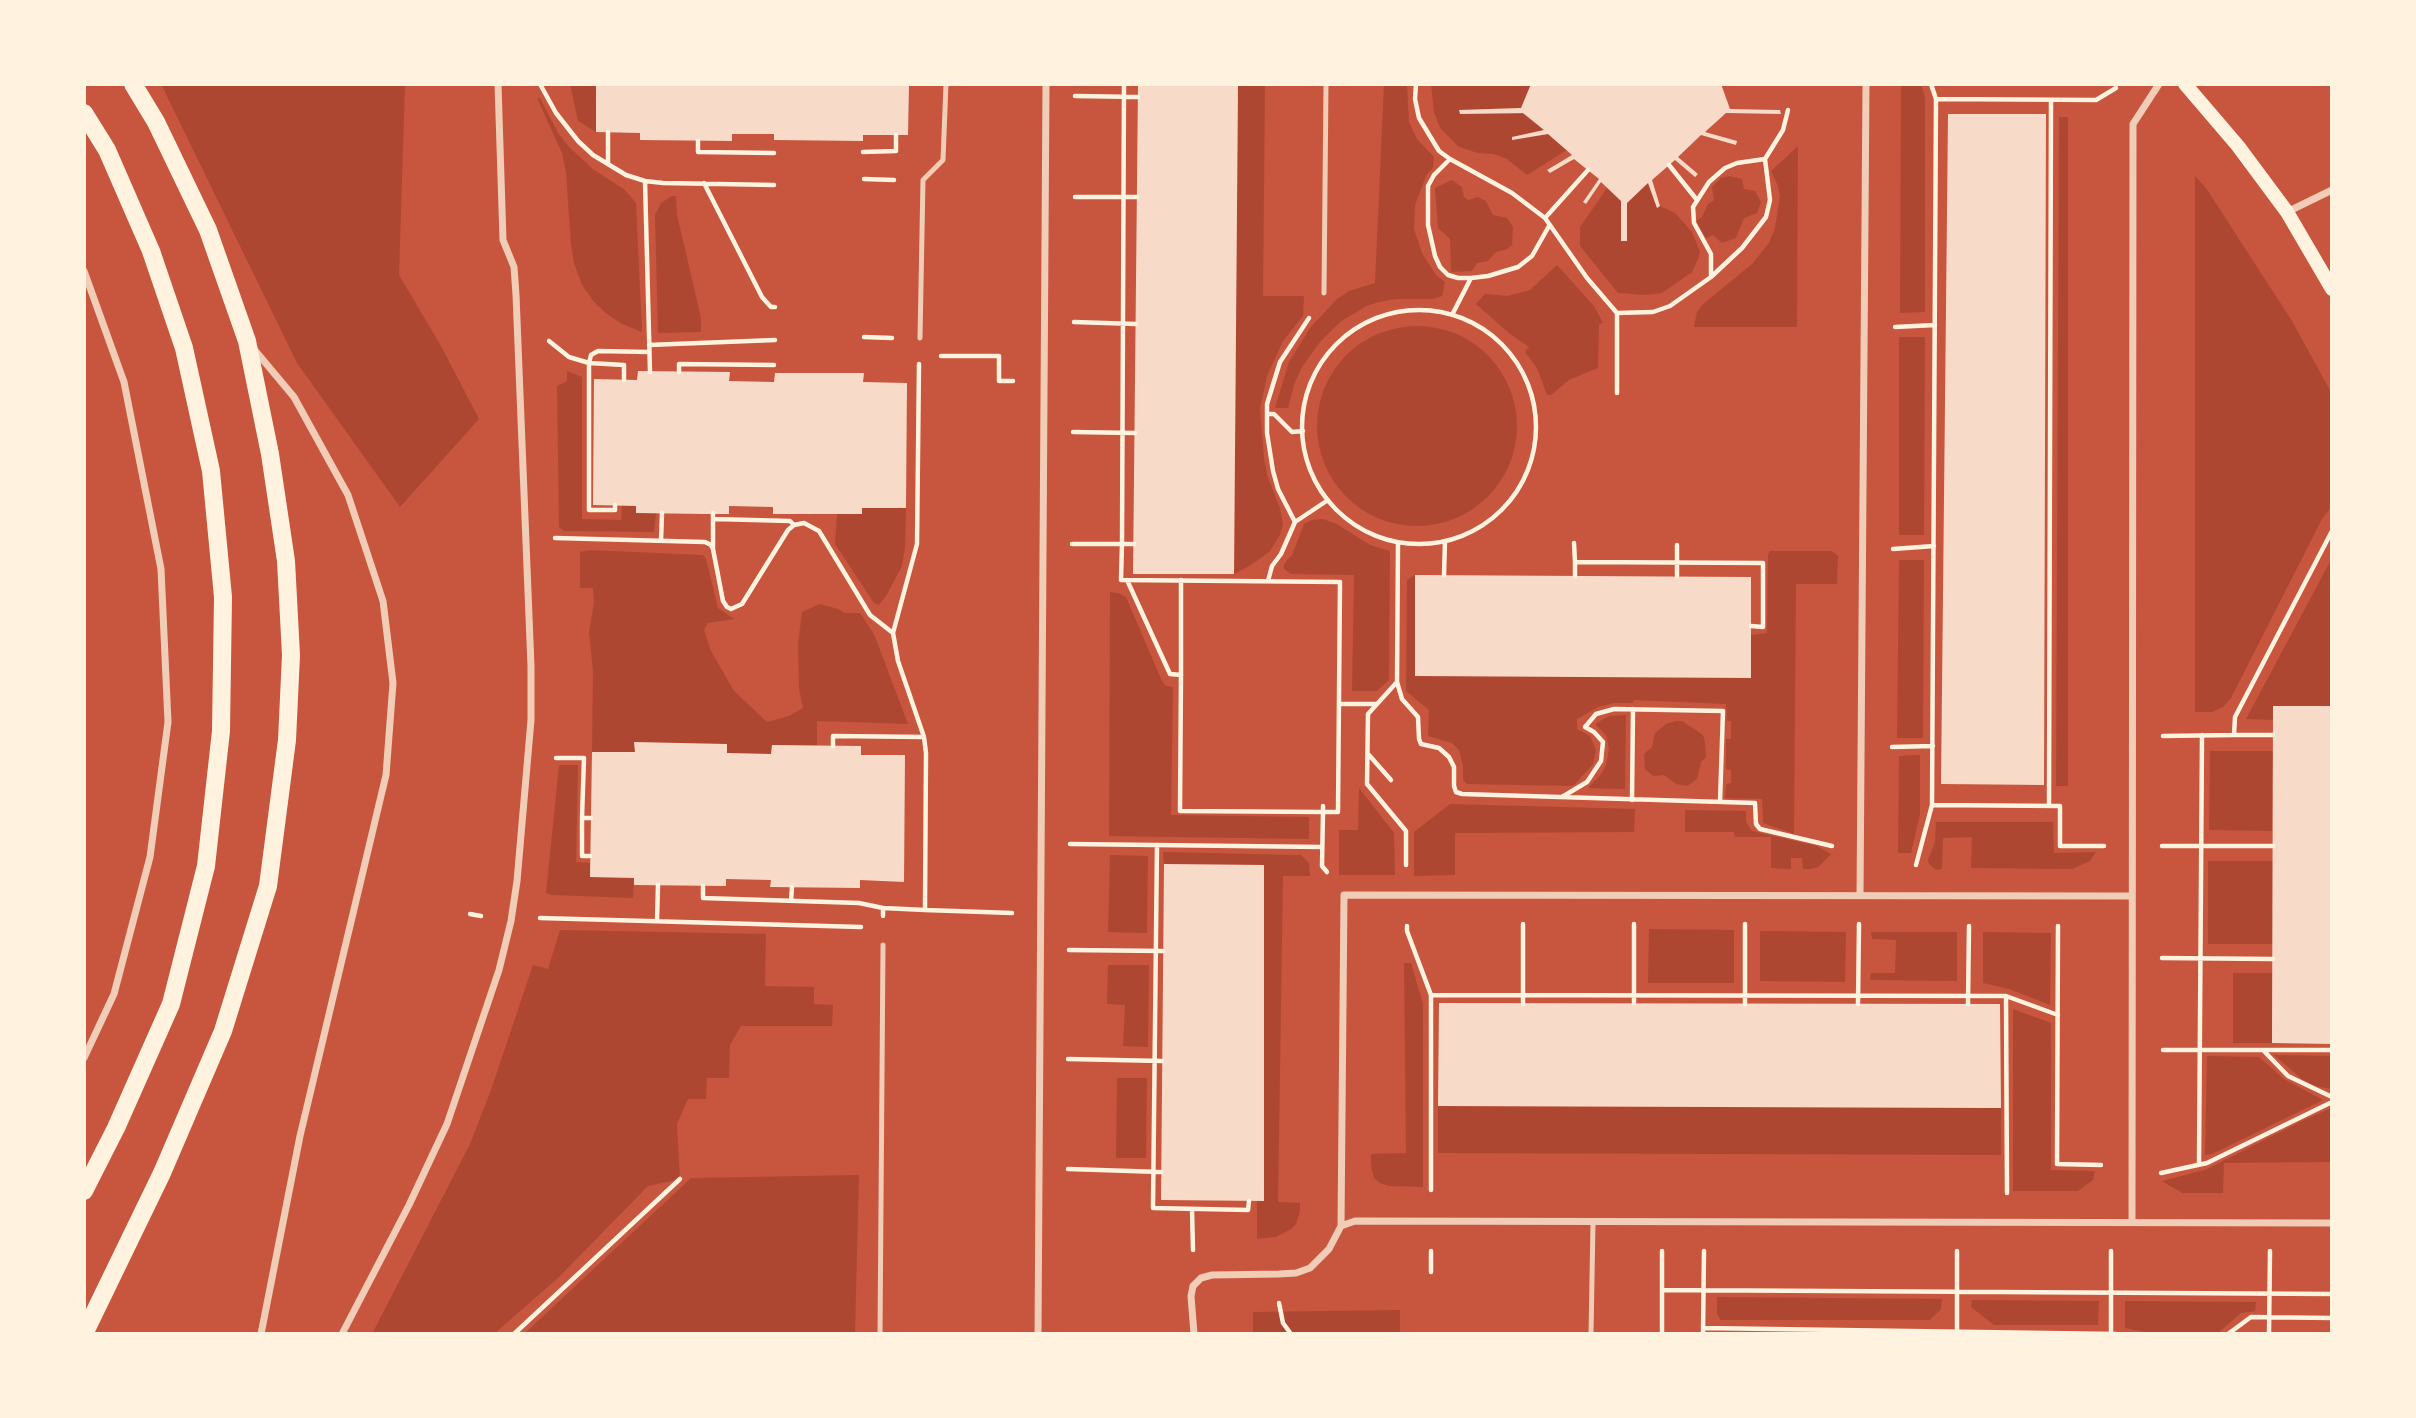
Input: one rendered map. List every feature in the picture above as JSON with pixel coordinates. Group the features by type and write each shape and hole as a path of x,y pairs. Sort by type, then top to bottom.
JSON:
{"main road":[{"path":"84,1334 162,1173 223,1031 268,886 287,740 291,655 286,561 270,454 247,341 208,230 156,122 133,84"},
{"path":"2185,84 2238,146 2287,212 2332,289"},
{"path":"84,113 107,150 151,251 184,348 211,471 223,597 221,731 206,866 171,1004 116,1128 84,1191"}],"street":[{"path":"342,1334 409,1205 447,1124 499,970 511,922 522,836 531,720 526,537 516,296 514,267 503,240 498,84"},
{"path":"1038,1334 1046,84"},
{"path":"1860,895 1866,84"},
{"path":"2132,1222 2130,958 2133,124 2159,84"},
{"path":"2287,212 2332,190"},
{"path":"84,271 124,382 161,569 168,722 150,857 114,994 84,1058"},
{"path":"247,341 294,397 348,495 383,601 393,683 386,775 300,1136 261,1334"},
{"path":"1194,1334 1193,1286 1201,1278 1212,1275 1279,1275 1310,1268 1329,1249 1342,1226 1344,895 2131,896"},
{"path":"1342,1226 1355,1222 1431,1221 2332,1223"}],"lane":[{"path":"920,338 923,180 943,160 946,84"},
{"path":"1324,293 1326,84"},
{"path":"880,1334 883,945"},
{"path":"1591,1334 1592,1223"}],"path":[{"path":"540,84 566,128 593,155 626,175 645,181 774,185"},
{"path":"1124,84 1121,580 1181,580 1340,582 1338,812 1323,809 1180,811 1181,580"},
{"path":"1416,84 1415,99 1419,118 1439,151 1512,192 1545,218 1587,278 1616,313 1617,393"},
{"path":"1914,873 1932,805 1936,99 1931,84"},
{"path":"1936,99 2096,100 2116,88"},
{"path":"1046,96 1138,97"},
{"path":"2049,806 2052,100"},
{"path":"1616,313 1653,312 1670,306 1711,277 1742,248 1766,217 1770,200 1765,159 1783,130 1788,110"},
{"path":"608,132 608,165"},
{"path":"863,152 896,151 895,135"},
{"path":"698,141 698,152 774,153"},
{"path":"1450,159 1434,175 1428,186 1429,225 1435,256 1448,275 1471,278 1518,267 1532,256 1549,226"},
{"path":"1711,277 1712,254 1692,216 1697,200 1709,182 1725,168 1765,159"},
{"path":"1669,165 1697,200"},
{"path":"1545,218 1588,170"},
{"path":"645,181 650,372"},
{"path":"704,183 762,297 771,307 775,307"},
{"path":"1046,197 1137,197"},
{"path":"1452,315 1471,278"},
{"path":"1296,522 1278,489 1273,471 1267,414 1270,390 1280,362 1324,293"},
{"path":"1421,310 1452,315 1468,321 1497,340 1519,367 1532,398 1536,445 1519,487 1501,510 1479,527 1445,541 1425,544 1398,542 1352,523 1328,500 1310,467 1303,431 1306,400 1325,357 1348,334 1368,322 1390,314 1421,310"},
{"path":"1045,321 1136,324"},
{"path":"1895,327 1935,325"},
{"path":"649,345 775,340"},
{"path":"549,341 569,356 589,363 624,365 624,380"},
{"path":"615,505 615,510 589,510 589,363 591,355 598,351 649,352"},
{"path":"919,356 917,544 893,633 898,661 924,737 926,753 925,910"},
{"path":"933,356 999,356 999,381 1018,381"},
{"path":"679,372 679,364 774,365"},
{"path":"1267,414 1274,414 1293,432 1303,431"},
{"path":"1268,581 1272,566 1281,554 1296,522 1328,500"},
{"path":"661,541 662,513"},
{"path":"794,525 790,521 713,516 713,549 723,601 727,607 736,608 741,604 788,530 794,525 804,523 819,531 870,615 893,633"},
{"path":"2234,735 2235,717 2332,531"},
{"path":"526,537 705,542 713,549"},
{"path":"1444,575 1445,541"},
{"path":"1398,542 1396,682 1402,699 1418,717 1421,744 1439,748 1454,766 1456,792 1561,798 1755,803 1756,824 1760,829 1841,849"},
{"path":"1574,542 1574,576"},
{"path":"1043,544 1134,544"},
{"path":"1677,545 1677,576"},
{"path":"1893,549 1934,546"},
{"path":"1575,562 1763,563 1763,627 1751,626"},
{"path":"1127,580 1170,674 1181,675"},
{"path":"1396,682 1368,714 1367,784 1406,831 1407,931 1431,995 1431,1272"},
{"path":"1339,704 1378,704"},
{"path":"1632,800 1633,709"},
{"path":"1561,798 1587,782 1601,761 1603,742 1585,727 1590,719 1606,710 1723,710 1720,802"},
{"path":"2199,1164 2202,735"},
{"path":"2131,737 2273,735"},
{"path":"833,746 833,736 924,737"},
{"path":"1892,747 1933,746"},
{"path":"1367,753 1391,780"},
{"path":"551,758 584,758 583,856 590,856"},
{"path":"1932,805 2060,806 2060,846 2273,846"},
{"path":"1041,844 1322,847 1323,809"},
{"path":"582,818 591,818"},
{"path":"1157,845 1153,1208 1248,1210 1249,1201"},
{"path":"657,921 658,885"},
{"path":"703,886 703,898 859,903 883,908 1016,914"},
{"path":"791,901 792,887"},
{"path":"1522,1004 1524,895"},
{"path":"1633,895 1634,1003"},
{"path":"883,908 883,945"},
{"path":"536,918 882,928"},
{"path":"1745,924 1745,1004"},
{"path":"1858,1004 1859,925"},
{"path":"1968,1004 1969,926"},
{"path":"2058,926 2057,1164 2101,1165"},
{"path":"1040,950 1163,951"},
{"path":"2130,958 2273,959"},
{"path":"1431,995 2007,996 2058,1015"},
{"path":"2007,996 2007,1197"},
{"path":"2131,1050 2332,1050"},
{"path":"2263,1050 2288,1076 2332,1097"},
{"path":"1040,1059 1162,1061"},
{"path":"2132,1177 2165,1173 2199,1164 2332,1102"},
{"path":"1040,1168 1161,1172"},
{"path":"514,1334 680,1179"},
{"path":"1192,1209 1192,1247"},
{"path":"1662,1222 1662,1334"},
{"path":"1704,1222 1703,1331 2112,1334 2111,1222"},
{"path":"1957,1222 1957,1333"},
{"path":"2269,1334 2271,1223"},
{"path":"1662,1290 2332,1294"},
{"path":"2228,1334 2246,1319 2332,1318"}],"shaded area":[{"path":"161,84 405,84 399,275 441,346 479,419 400,507 297,363"},
{"path":"570,84 596,84 596,132 578,121"},
{"path":"1238,84 1265,84 1263,296 1304,296 1303,316 1283,341 1267,376 1260,409 1267,475 1280,508 1283,525 1270,551 1234,574"},
{"path":"1384,84 1407,84 1409,122 1417,139 1434,157 1433,168 1427,174 1415,205 1414,229 1422,253 1436,275 1445,282 1442,296 1433,299 1395,299 1379,302 1366,306 1340,322 1320,342 1302,367 1288,408 1275,408 1289,362 1310,328 1337,299 1349,291 1375,283"},
{"path":"1431,84 1531,84 1521,108 1460,110 1460,114 1523,114 1544,130 1512,137 1513,140 1548,134 1567,150 1527,175 1507,159 1459,147 1440,128 1434,112"},
{"path":"1901,84 1921,84 1925,97 1925,312 1900,313"},
{"path":"537,98 540,98 558,133 569,147 593,169 625,190 636,203 642,332 607,314 582,285 571,245 562,153"},
{"path":"2059,117 2068,117 2068,786 2056,786"},
{"path":"1798,146 1797,327 1694,327 1697,312 1702,305 1752,264 1769,243 1775,228 1780,196 1771,171"},
{"path":"1729,176 1742,179 1744,189 1755,191 1761,202 1757,213 1744,218 1736,238 1722,243 1713,235 1706,238 1696,221 1714,200 1712,187 1721,178"},
{"path":"2195,176 2206,188 2292,321 2332,394 2332,506 2322,519 2231,698 2223,707 2212,712 2195,712"},
{"path":"1452,180 1462,187 1464,197 1468,200 1478,197 1486,201 1493,215 1507,218 1513,227 1512,245 1496,252 1488,261 1477,263 1472,271 1451,272 1450,239 1438,228 1435,188"},
{"path":"1648,183 1657,207 1675,213 1692,232 1700,252 1692,272 1662,293 1618,293 1580,246 1580,227 1607,188 1627,203"},
{"path":"676,196 677,215 701,318 701,332 658,333 655,215 661,203"},
{"path":"1557,265 1594,306 1603,323 1599,324 1598,368 1569,380 1551,395 1547,395 1537,368 1525,352 1529,347 1476,304 1485,294 1507,296 1530,290"},
{"path":"1417,326 1455,333 1488,355 1510,388 1517,426 1510,464 1488,497 1455,519 1417,526 1379,519 1346,497 1324,464 1317,426 1324,388 1346,355 1379,333"},
{"path":"1899,337 1925,337 1924,535 1899,535"},
{"path":"567,371 582,377 582,519 621,520 622,505 636,506 636,513 656,513 654,532 564,531 559,527 557,386 567,381"},
{"path":"862,508 906,508 902,566 879,605 874,603 835,544 837,514 861,514"},
{"path":"1323,519 1337,524 1370,545 1390,551 1389,680 1377,691 1352,691 1354,575 1291,574 1284,569 1304,524"},
{"path":"589,550 703,555 718,608 734,619 708,623 704,630 711,651 734,691 767,722 789,716 803,708 799,688 798,644 802,612 820,604 845,613 860,613 874,634 908,724 817,721 817,746 772,745 771,754 727,753 727,745 634,743 635,752 592,752 593,671 589,632 594,602 593,588 580,588 580,552"},
{"path":"1770,551 1832,551 1838,556 1837,584 1796,584 1794,834 1763,823 1762,799 1725,798 1726,784 1731,783 1731,770 1726,769 1726,739 1731,739 1731,721 1727,721 1726,704 1634,700 1633,703 1614,703 1598,707 1577,719 1577,729 1590,736 1596,750 1593,764 1575,784 1467,784 1463,780 1459,750 1452,743 1428,736 1429,710 1406,691 1407,580 1415,575 1415,676 1767,633"},
{"path":"2332,558 2332,706 2274,706 2273,720 2246,719"},
{"path":"1899,560 1924,560 1923,738 1897,738"},
{"path":"1110,592 1126,597 1162,681 1166,686 1173,687 1171,815 1309,817 1309,839 1109,836"},
{"path":"1626,715 1625,789 1588,788 1602,773 1609,749 1606,735 1595,724 1609,716"},
{"path":"1682,721 1703,735 1705,742 1706,757 1701,762 1697,779 1687,786 1676,784 1664,775 1653,776 1645,769 1644,754 1652,747 1655,733 1666,724"},
{"path":"2210,751 2273,751 2272,831 2209,830"},
{"path":"1920,755 1920,814 1911,853 1898,853 1899,756"},
{"path":"559,765 578,765 576,862 590,863 590,877 634,878 633,898 546,893"},
{"path":"1359,788 1394,833 1395,875 1339,875 1339,830 1358,830"},
{"path":"1450,804 1635,809 1634,832 1455,833 1455,875 1414,876 1414,832"},
{"path":"1685,810 1746,811 1746,822 1752,831 1817,846 1831,854 1818,867 1811,869 1803,869 1802,858 1791,858 1791,869 1771,868 1771,837 1735,837 1734,832 1685,832"},
{"path":"1936,822 2053,822 2054,853 2096,852 2090,861 2072,869 1971,868 1972,837 1943,838 1942,869 1936,870 1928,860 1935,842"},
{"path":"1163,852 1301,855 1309,863 1310,876 1283,876 1278,1202 1300,1203 1300,1211 1296,1224 1276,1237 1257,1239 1257,1201 1264,1201 1264,865 1164,864"},
{"path":"1110,855 1148,856 1147,933 1108,932"},
{"path":"2208,861 2273,861 2273,944 2208,944"},
{"path":"1649,929 1734,930 1734,983 1648,983"},
{"path":"560,930 766,934 765,986 814,987 814,1004 833,1005 832,1026 741,1026 730,1045 729,1078 707,1078 706,1099 688,1099 677,1124 680,1179 648,1186 559,1277 494,1334 372,1334 470,1144 533,965 548,969"},
{"path":"1760,931 1846,932 1845,982 1760,981"},
{"path":"1871,932 1957,932 1957,981 1870,980 1871,973 1895,973 1896,940 1872,939"},
{"path":"1983,932 2051,933 2050,1005 2009,989 1983,983"},
{"path":"1404,963 1411,963 1423,1004 1423,1187 1389,1186 1380,1183 1374,1178 1371,1165 1371,1154 1406,1153"},
{"path":"1108,965 1149,965 1148,1047 1123,1046 1125,1005 1107,1004"},
{"path":"2233,973 2272,973 2272,1043 2233,1043"},
{"path":"2013,1009 2051,1023 2051,1170 2095,1171 2093,1180 2078,1191 2013,1191"},
{"path":"2274,1055 2332,1056 2332,1089 2315,1086 2303,1080"},
{"path":"2207,1056 2259,1057 2284,1079 2323,1100 2205,1155"},
{"path":"1117,1078 1147,1078 1146,1158 1116,1158"},
{"path":"1438,1106 2001,1108 2001,1155 1438,1153"},
{"path":"2332,1108 2332,1162 2224,1163 2223,1193 2182,1193 2162,1181 2205,1170"},
{"path":"859,1175 855,1334 524,1334 691,1178"},
{"path":"1717,1297 1942,1299 1941,1309 1930,1320 1721,1320 1717,1314"},
{"path":"1972,1300 2099,1301 2098,1325 1994,1325 1971,1307"},
{"path":"2125,1301 2256,1302 2255,1311 2241,1313 2217,1334 2154,1334 2125,1328"},
{"path":"1400,1310 1400,1334 1253,1334 1253,1312"}],"building":[{"path":"596,84 909,84 908,135 863,135 863,141 774,140 774,134 732,134 732,141 640,140 640,133 596,132"},
{"path":"1138,84 1238,84 1234,574 1133,574"},
{"path":"1531,84 1721,84 1730,109 1780,110 1781,114 1726,113 1705,132 1737,141 1736,145 1701,135 1678,157 1698,174 1695,177 1675,160 1652,180 1660,206 1657,208 1648,183 1627,203 1627,241 1621,241 1621,201 1601,182 1586,204 1583,202 1599,179 1574,159 1550,173 1547,170 1572,155 1548,134 1512,140 1512,137 1544,130 1523,113 1460,114 1459,110 1521,108"},
{"path":"1948,114 2046,114 2044,785 1941,784"},
{"path":"638,371 730,372 729,381 774,382 775,373 864,373 863,382 907,383 906,508 862,508 862,514 773,514 773,507 729,506 729,514 704,514 636,513 636,506 593,505 594,379 637,380"},
{"path":"1415,575 1751,577 1751,678 1415,676"},
{"path":"2273,706 2332,706 2332,1044 2272,1043"},
{"path":"634,742 727,744 727,753 771,754 772,745 861,746 861,755 905,755 904,882 860,880 860,888 770,887 771,880 726,879 726,886 634,885 634,878 590,877 592,752 635,752"},
{"path":"1164,864 1264,865 1264,1201 1161,1200"},
{"path":"1439,1003 2000,1004 2001,1108 1438,1106"}]}
